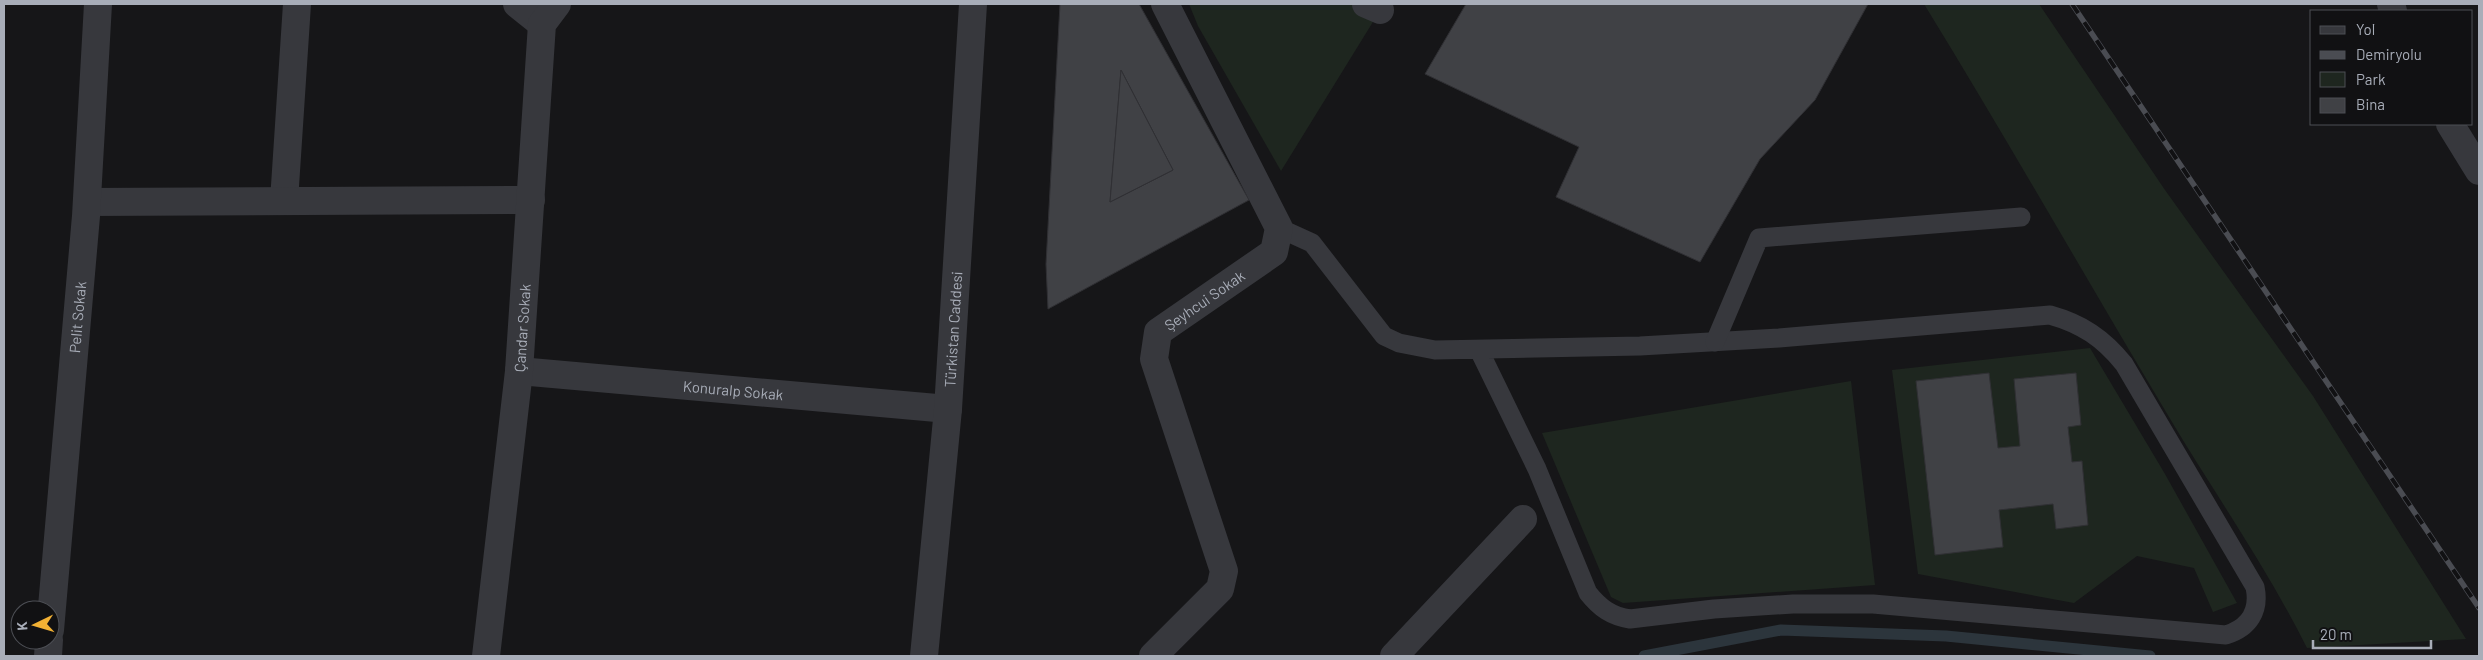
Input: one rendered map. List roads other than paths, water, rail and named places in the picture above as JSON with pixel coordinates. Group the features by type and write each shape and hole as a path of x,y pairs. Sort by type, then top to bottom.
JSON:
{"street":[{"name":"Pelit Sokak","path":"53,600 87,202 98,4"},
{"path":"284,201 297,4"},
{"path":"517,4 550,14"},
{"name":"Türkistan Caddesi","path":"924,656 948,409 973,4"},
{"path":"1164,4 1279,228"},
{"name":"Çandar Sokak","path":"486,656 519,371 530,200 550,14"},
{"path":"2451,125 2479,171"},
{"path":"87,202 530,200"},
{"name":"Şeyhcui Sokak","path":"1153,656 1220,589 1224,571 1154,358 1158,332 1274,252 1279,228"},
{"name":"Konuralp Sokak","path":"519,371 948,409"},
{"path":"1394,656 1523,519"}],"lane":[{"path":"1715,342 1759,238 2021,217"},
{"path":"1279,228 1312,243 1384,336 1399,343 1435,350 1715,342 1884,330 2050,315 2089,330 2109,345 2124,364 2255,587 2257,598 2251,620 2236,632 2226,635 1873,604 1793,604 1714,609 1630,619 1619,617 1608,613 1588,593 1538,470 1479,350"}],"waterway":[{"path":"1644,656 1781,630 1946,636 2150,656"}],"railway":[{"path":"2072,4 2479,608"}]}
